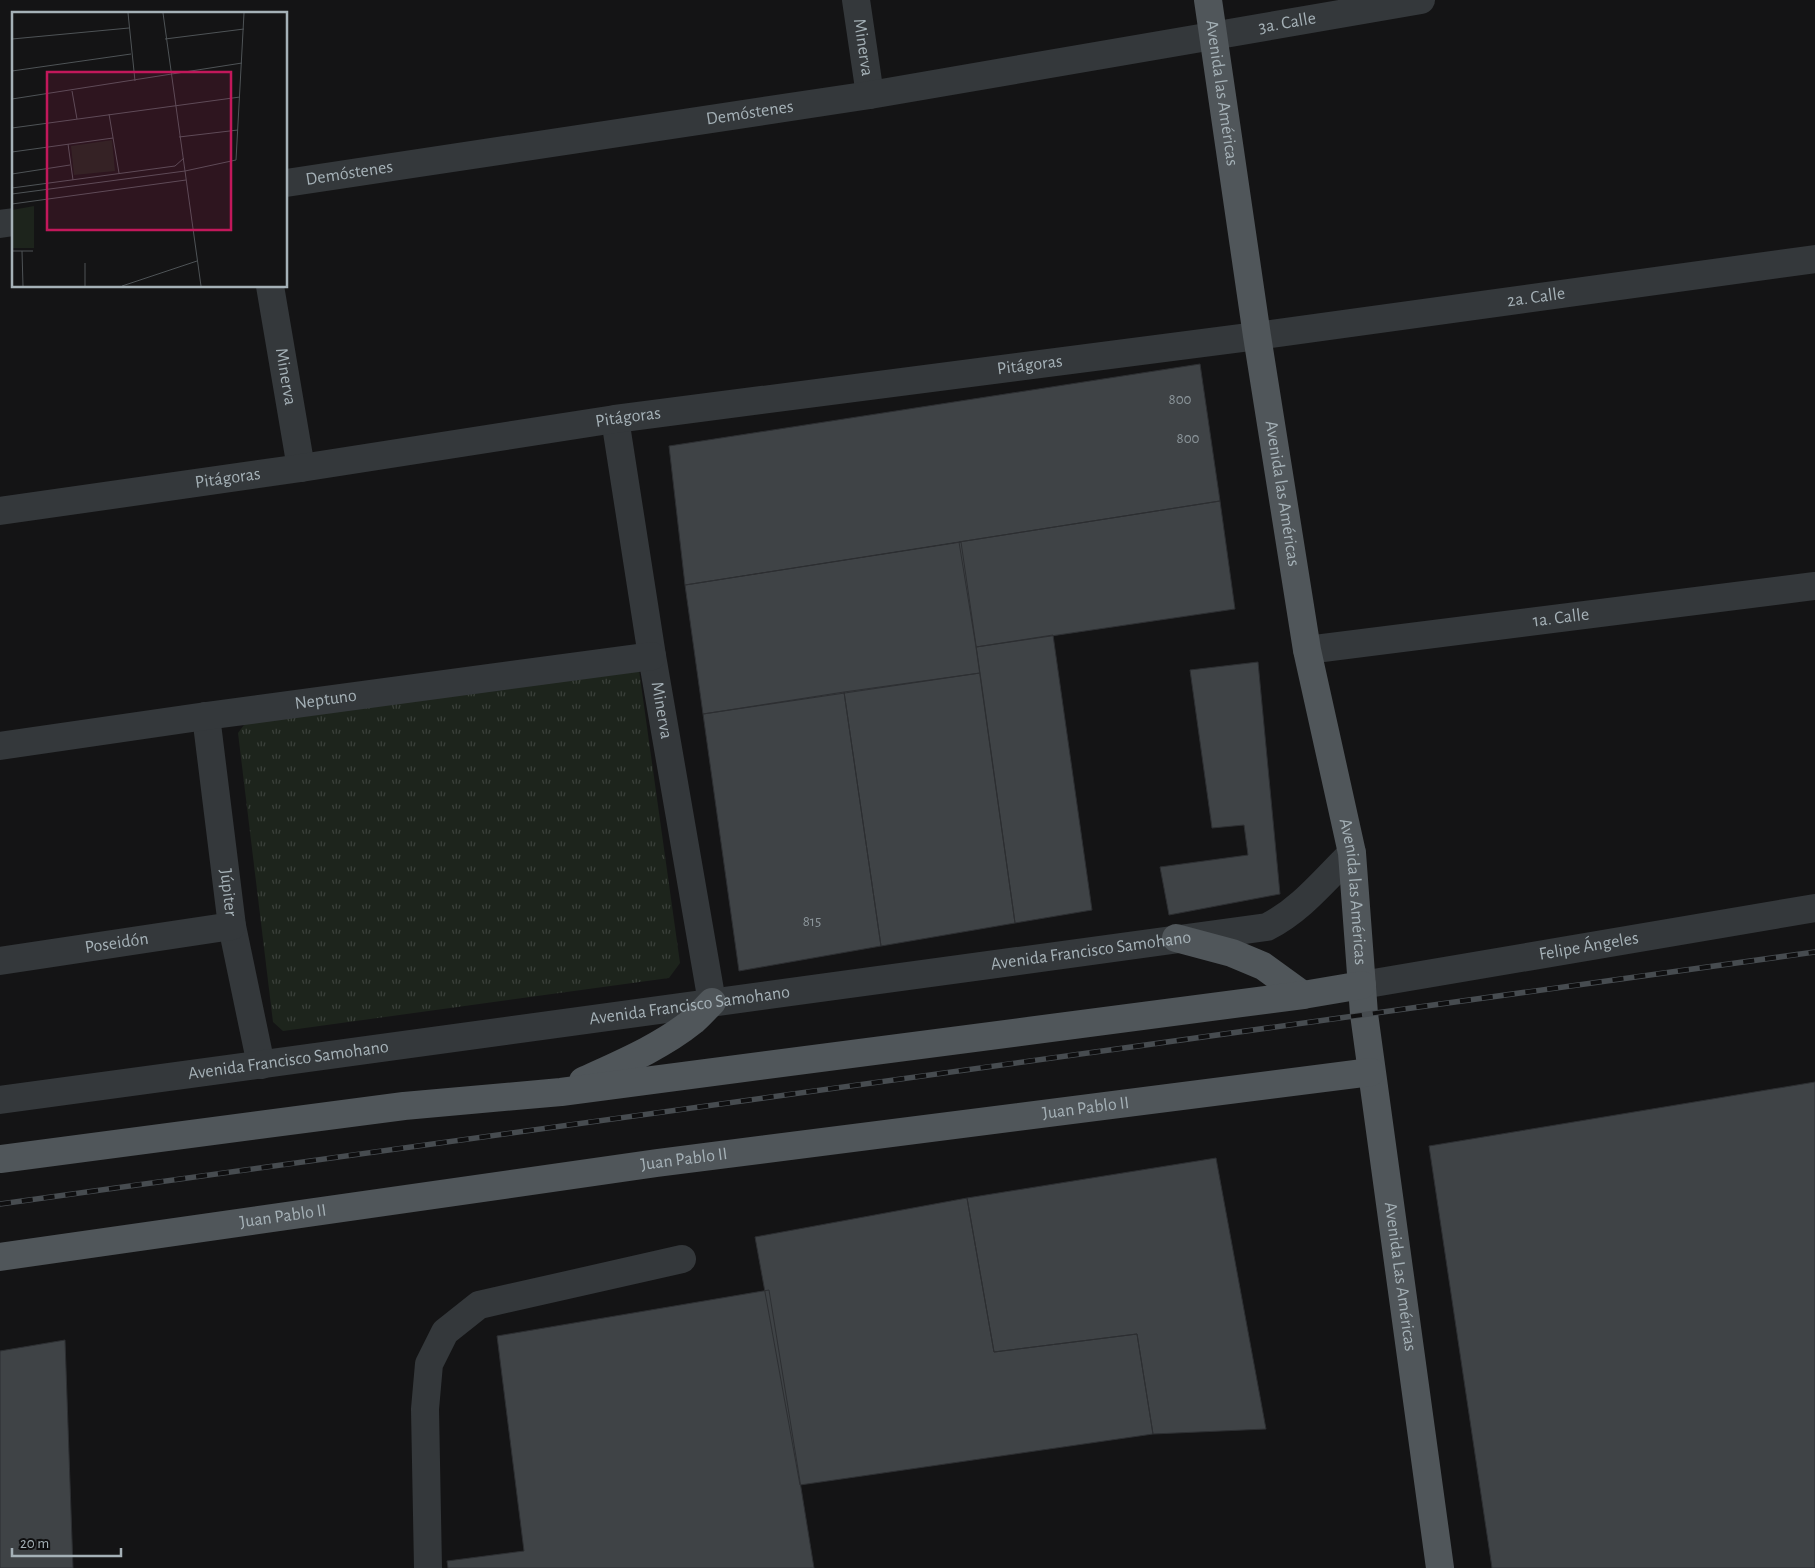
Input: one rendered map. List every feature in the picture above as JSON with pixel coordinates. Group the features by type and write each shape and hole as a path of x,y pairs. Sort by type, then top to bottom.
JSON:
{"main road":[{"name":"Avenida las Américas","path":"1208,0 1257,336 1307,650 1352,853 1362,985"},
{"path":"1176,938 1232,954 1263,966 1302,995"},
{"path":"0,1159 404,1106 562,1092 1302,995 1362,985"},
{"name":"Avenida Las Américas","path":"1362,985 1371,1072 1440,1568"},
{"path":"562,1092 678,1032 694,1020 712,1002"},
{"name":"Juan Pablo II","path":"0,1256 657,1163 1371,1072"}],"street":[{"name":"Minerva","path":"856,0 870,95"},
{"name":"3a. Calle","path":"1213,35 1421,0"},
{"name":"Demóstenes","path":"288,183 870,95 1213,35"},
{"name":"2a. Calle","path":"1257,336 1815,259"},
{"name":"Minerva","path":"270,288 301,468"},
{"name":"Pitágoras","path":"0,511 301,468 615,420 1257,336"},
{"name":"Minerva","path":"615,420 652,656 712,1002"},
{"name":"1a. Calle","path":"1307,650 1815,586"},
{"name":"Neptuno","path":"0,746 206,716 652,656"},
{"name":"Júpiter","path":"206,716 232,926 261,1065"},
{"name":"Avenida Francisco Samohano","path":"0,1100 1267,927 1283,919 1300,905 1352,853"},
{"name":"Felipe Ángeles","path":"1362,985 1815,908"},
{"name":"Poseidón","path":"0,962 232,926"},
{"path":"428,1568 425,1409 429,1364 446,1332 479,1305 682,1259"}],"green space":[{"path":"639,670 680,963 669,978 283,1031 273,1022 238,733 247,721"}],"building":[{"path":"1200,364 1220,501 685,585 669,446"},
{"path":"1220,501 1235,609 976,647 959,542"},
{"path":"961,542 980,673 703,714 685,585"},
{"path":"1053,635 1092,910 1015,923 976,647"},
{"path":"1258,662 1280,894 1169,915 1160,867 1248,855 1244,825 1212,828 1190,670"},
{"path":"980,673 1015,923 881,946 844,692"},
{"path":"844,692 881,946 739,971 703,714"},
{"path":"1815,1082 1815,1568 1492,1568 1429,1146"},
{"path":"1216,1158 1266,1429 1153,1434 1137,1334 994,1352 967,1198"},
{"path":"967,1198 994,1352 1137,1334 1153,1434 800,1485 755,1237"},
{"path":"769,1290 814,1568 448,1568 447,1561 524,1551 497,1336"},
{"path":"65,1340 73,1568 0,1568 0,1351"}],"railway":[{"path":"0,1204 1815,952"}]}
